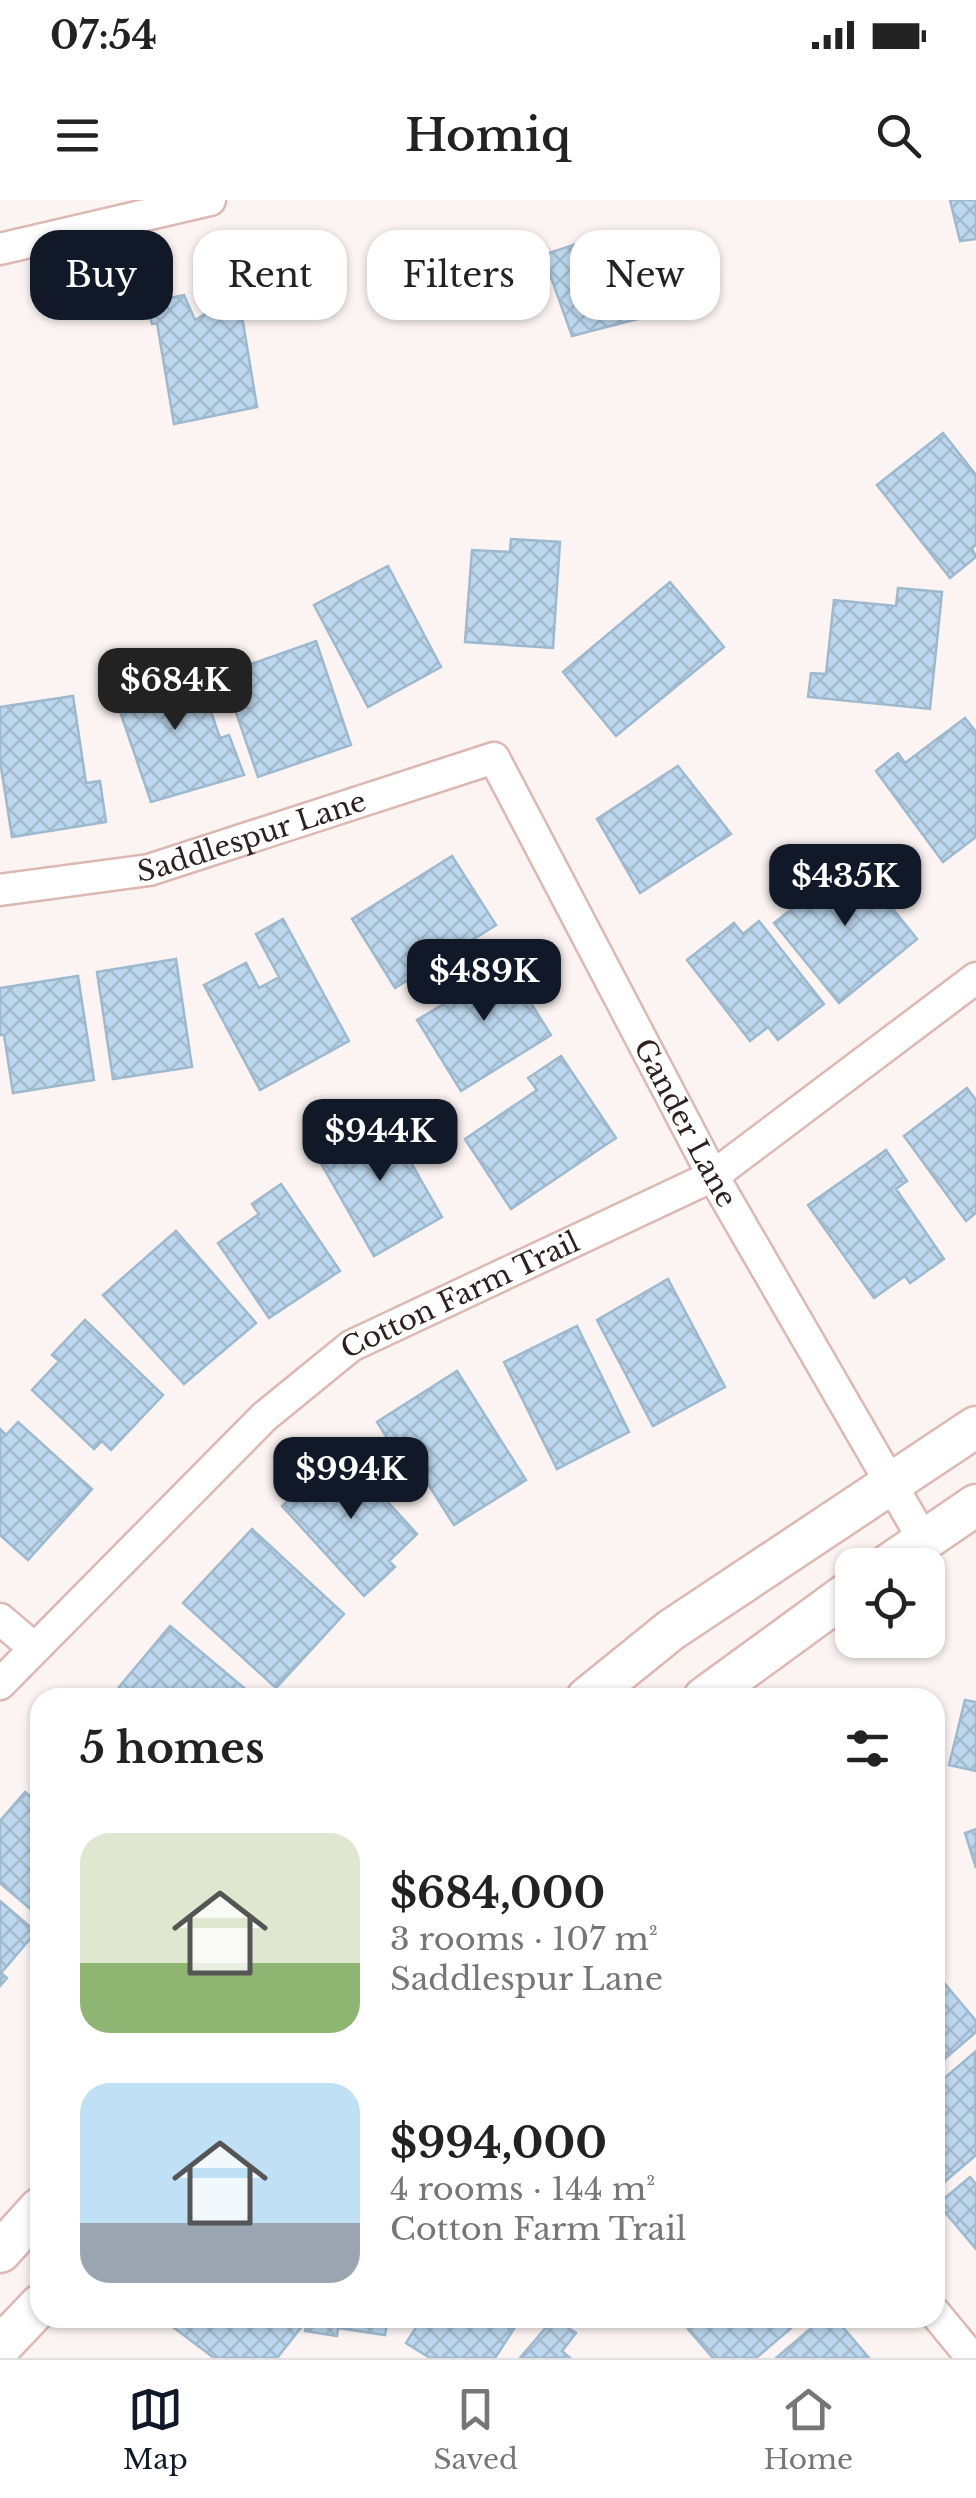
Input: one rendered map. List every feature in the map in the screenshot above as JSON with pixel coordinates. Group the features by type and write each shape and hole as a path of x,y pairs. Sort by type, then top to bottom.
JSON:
{"main road":[{"path":"599,1688 671,1630 976,1426"},
{"path":"912,1548 976,1505"},
{"path":"718,1688 835,1602"},
{"path":"0,2252 30,2219"},
{"path":"0,2347 30,2316"}],"street":[{"path":"0,250 210,200"},
{"name":"Saddlespur Lane","path":"0,890 149,870 494,758"},
{"name":"Gander Lane","path":"494,758 713,1176 924,1539"},
{"name":"Cotton Farm Trail","path":"0,1684 33,1646 264,1418 351,1346 713,1176 976,978"},
{"path":"0,1620 33,1646"},
{"path":"945,2325 972,2358"}],"building":[{"path":"950,200 976,200 976,239 960,241"},
{"path":"570,246 570,320 634,320 572,336 550,275 550,253"},
{"path":"184,295 193,320 243,320 257,407 174,424 157,323 152,324 151,320 173,320 173,297"},
{"path":"943,433 976,475 976,545 972,548 976,557 950,578 877,485"},
{"path":"511,539 560,542 553,648 465,642 472,550 510,552"},
{"path":"388,566 441,667 368,707 314,605"},
{"path":"670,582 724,647 616,736 563,672"},
{"path":"898,588 942,592 930,709 808,697 811,673 826,674 834,600 896,606"},
{"path":"316,641 351,745 258,777 223,674"},
{"path":"193,660 220,738 229,735 244,775 151,802 112,688"},
{"path":"73,696 86,783 100,781 106,822 12,837 0,761 0,707"},
{"path":"965,718 976,732 976,837 943,862 876,771 898,753 905,763"},
{"path":"678,766 731,834 640,893 597,819"},
{"path":"849,854 917,939 839,1003 774,923 793,908 789,903"},
{"path":"452,856 496,925 395,988 352,919"},
{"path":"283,919 349,1041 260,1090 204,985 246,963 259,988 279,977 256,934"},
{"path":"759,921 824,1004 778,1040 768,1027 750,1041 687,960 734,923 743,934"},
{"path":"500,954 551,1035 461,1091 417,1020 467,990 461,979"},
{"path":"176,959 192,1067 113,1079 97,972"},
{"path":"78,976 94,1080 13,1093 4,1035 0,1035 0,988"},
{"path":"561,1056 616,1138 511,1209 465,1139 537,1090 528,1078"},
{"path":"967,1088 976,1100 976,1213 966,1221 904,1136"},
{"path":"380,1108 442,1217 374,1256 319,1160 352,1141 345,1129"},
{"path":"886,1150 907,1181 896,1189 944,1259 910,1283 905,1276 874,1298 808,1205"},
{"path":"281,1184 340,1271 269,1318 218,1243 259,1214 252,1204"},
{"path":"176,1231 256,1323 184,1384 103,1295"},
{"path":"668,1279 725,1387 653,1426 597,1320"},
{"path":"85,1320 163,1395 111,1450 102,1441 94,1449 32,1390 59,1361 52,1355"},
{"path":"577,1326 629,1432 557,1469 504,1362"},
{"path":"457,1371 526,1480 454,1525 405,1448 397,1454 377,1422"},
{"path":"18,1422 92,1489 28,1560 0,1535 0,1429 6,1435"},
{"path":"341,1451 417,1534 389,1561 395,1567 364,1596 282,1506"},
{"path":"252,1529 344,1614 276,1688 183,1603"},
{"path":"170,1626 244,1688 120,1688"},
{"path":"965,1700 976,1702 976,1771 949,1765"},
{"path":"25,1792 30,1796 30,1908 0,1883 0,1821"},
{"path":"976,1829 976,1868 965,1833"},
{"path":"0,1901 30,1927 30,1939 1,1973 7,1978 0,1986"},
{"path":"945,1984 976,2021 976,2032 945,2058"},
{"path":"975,2052 976,2155 945,2181 945,2078"},
{"path":"970,2177 976,2184 976,2249 945,2212 945,2198"},
{"path":"174,2328 301,2328 277,2358 214,2358"},
{"path":"305,2328 338,2328 337,2336 305,2331"},
{"path":"338,2328 386,2328 385,2335"},
{"path":"416,2328 514,2328 495,2358 430,2358 406,2343"},
{"path":"546,2328 569,2328 576,2333 562,2351 570,2358 520,2358"},
{"path":"791,2328 756,2358 713,2358 688,2329"},
{"path":"811,2328 844,2328 869,2358 776,2358"}]}
